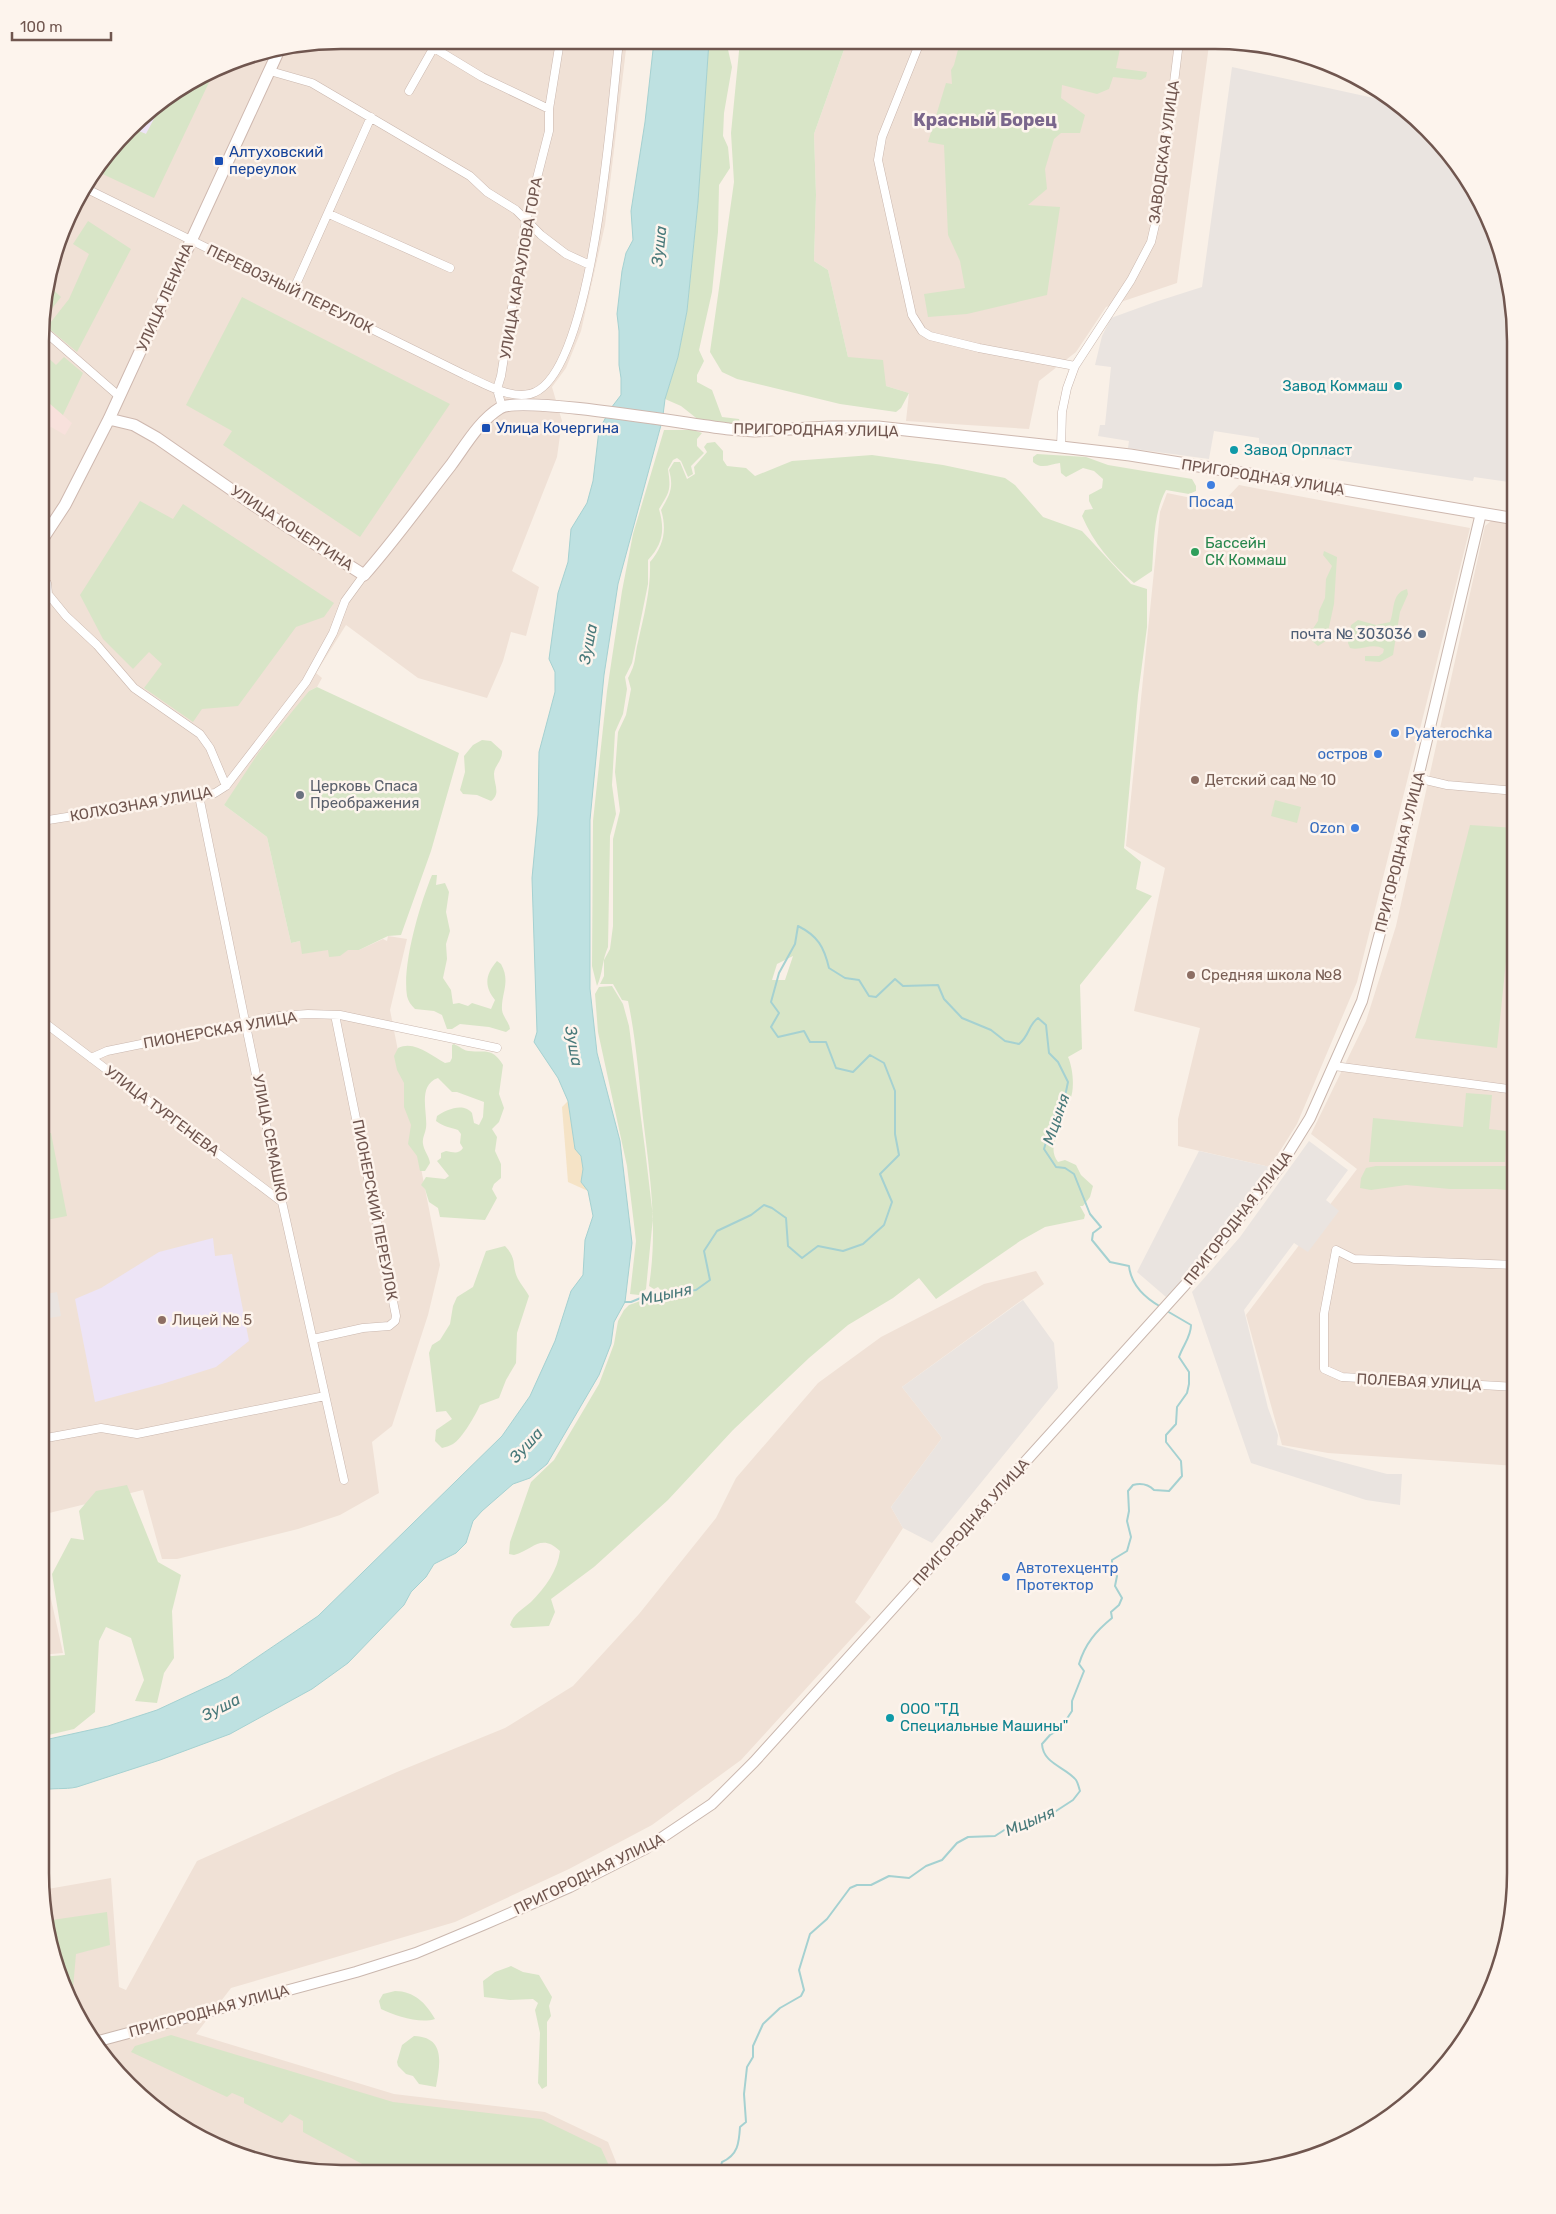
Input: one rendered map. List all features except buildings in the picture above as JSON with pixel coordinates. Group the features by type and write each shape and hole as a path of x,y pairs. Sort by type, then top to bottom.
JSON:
{"main road":[{"name":"УЛИЦА ЛЕНИНА","path":"49,529 64,505 120,397 276,56"},
{"name":"ПРИГОРОДНАЯ УЛИЦА","path":"502,407 520,404 575,408 754,431 829,427 878,427 1061,447 1259,475 1481,513"},
{"name":"УЛИЦА КОЧЕРГИНА","path":"109,419 134,425 157,438 252,504 364,574 391,545 480,426 502,407"},
{"path":"1481,513 1507,517"}],"street":[{"path":"409,91 433,49"},
{"path":"443,49 482,77 549,109"},
{"name":"УЛИЦА КАРАУЛОВА ГОРА","path":"502,407 497,389 501,376 526,221 549,131 549,109 559,49"},
{"name":"ПЕРЕВОЗНЫЙ ПЕРЕУЛОК","path":"91,191 497,389 530,394 540,390 548,382 566,351 576,327 598,229 618,49"},
{"path":"917,49 882,137 878,160 912,316 922,331 930,336 979,348 1075,366"},
{"name":"ЗАВОДСКАЯ УЛИЦА","path":"1061,447 1062,412 1066,388 1075,366 1131,280 1151,242 1158,212 1178,49"},
{"path":"270,71 312,83 470,176 487,192 516,210 541,235 566,254 590,265"},
{"path":"293,291 372,117"},
{"path":"329,214 450,268"},
{"path":"49,335 120,397"},
{"name":"ПРИГОРОДНАЯ УЛИЦА","path":"101,2040 356,1972 416,1953 570,1886 641,1852 672,1833 712,1804 754,1762 1168,1305 1221,1244 1278,1168 1310,1118 1362,1001 1390,895 1481,513"},
{"name":"КОЛХОЗНАЯ УЛИЦА","path":"49,820 200,796 215,793 226,786 306,682 333,633 346,601 364,574"},
{"path":"49,595 66,616 97,645 134,688 200,734 210,748 226,786"},
{"path":"1418,778 1446,785 1507,790"},
{"name":"УЛИЦА СЕМАШКО","path":"200,796 282,1202 344,1480"},
{"name":"ПИОНЕРСКАЯ УЛИЦА","path":"91,1058 107,1051 279,1016 335,1015 497,1048"},
{"name":"ПИОНЕРСКИЙ ПЕРЕУЛОК","path":"313,1339 363,1328 389,1326 395,1321 396,1316 335,1015"},
{"name":"УЛИЦА ТУРГЕНЕВА","path":"49,1026 282,1202"},
{"path":"1334,1066 1507,1089"},
{"name":"ПОЛЕВАЯ УЛИЦА","path":"1507,1265 1354,1259 1336,1250 1324,1314 1324,1369 1342,1377 1507,1386"},
{"path":"49,1438 101,1428 137,1434 325,1396"}],"shaded area":[{"path":"321,49 626,49 605,225 581,331 566,368 552,387 562,421 557,457 512,571 539,587 526,636 511,632 503,661 487,698 418,678 346,625 316,673 322,678 317,687 309,691 224,805 267,837 291,943 300,941 328,950 359,950 383,939 387,941 388,936 407,939 390,1010 440,1265 428,1315 392,1426 372,1442 379,1493 340,1515 298,1529 177,1559 162,1559 143,1490 49,1513 49,321 54,284 64,247 79,211 98,178 134,134 178,98 211,79 247,64 284,54"},
{"path":"844,49 1208,49 1177,283 1106,307 1076,352 1039,381 1029,429 906,421 909,393 886,386 848,357 828,270 814,261 816,195 814,134"},
{"path":"1233,49 1254,51 1270,55"},
{"path":"1232,67 1380,99 1422,134 1447,163 1477,211 1492,247 1502,284 1507,321 1507,482 1474,477 1473,481 1285,452 1285,448 1259,443 1259,438 1214,431 1209,459 1128,448 1129,441 1098,436 1100,425 1105,425 1111,367 1095,365 1102,336 1111,318 1202,287"},
{"path":"157,114 146,134 138,131"},
{"path":"49,403 72,423 65,435 51,427 49,428"},
{"path":"1239,485 1470,528 1357,982 1297,1124 1270,1167 1178,1146 1178,1119 1200,1028 1134,1011 1165,868 1126,846 1160,512 1167,493 1221,504"},
{"path":"1491,521 1507,521 1507,1465 1328,1453 1282,1445 1246,1315 1357,1169 1311,1134 1366,1021 1396,926 1485,526"},
{"path":"1309,1141 1348,1170 1326,1200 1339,1211 1308,1252 1294,1243 1244,1310 1268,1408 1278,1435 1277,1445 1387,1474 1402,1474 1400,1505 1366,1500 1251,1463 1192,1292 1240,1237"},
{"path":"1199,1151 1270,1167 1228,1231 1166,1297 1137,1272"},
{"name":"Лицей № 5","path":"213,1238 215,1256 232,1254 249,1341 216,1367 95,1402 75,1299 101,1288 159,1252"},
{"path":"1036,1271 1044,1284 902,1387 942,1438 891,1507 903,1528 855,1602 871,1617 741,1760 652,1825 569,1869 455,1922 231,1988 196,2034 394,2094 545,2112 608,2142 617,2165 321,2165 284,2160 247,2150 195,2126 178,2116 148,2093 121,2066 98,2036 71,1985 54,1930 49,1889 111,1878 119,1987 126,1990 197,1861 397,1772 505,1728 573,1686 639,1614 716,1518 736,1478 818,1383 881,1337 984,1284"},
{"path":"57,1292 61,1316 50,1318 49,1293"},
{"path":"1023,1300 1054,1343 1058,1388 932,1543 903,1528 891,1507 942,1438 902,1387"},
{"path":"49,1590 63,1653 49,1654"}],"green space":[{"path":"708,49 728,49 732,67 724,113 723,136 728,147 730,168 719,185 718,232 712,292 699,350 704,361 697,375 697,382 712,390 722,417 739,419 741,425 700,421 681,406 665,399 678,357 687,311 698,202"},
{"path":"739,49 844,49 814,134 816,195 814,261 828,270 848,357 883,360 886,386 909,393 901,408 896,412 840,404 737,379 722,372 710,352 734,182 731,133"},
{"path":"958,49 1120,49 1116,68 1147,72 1146,77 1141,80 1113,77 1109,89 1097,94 1062,85 1061,98 1085,115 1080,133 1061,133 1054,139 1045,169 1047,189 1028,205 1060,207 1047,295 967,314 928,317 924,294 965,288 960,261 948,235 944,145 928,142 946,83 952,84 951,70"},
{"path":"210,79 154,198 101,173 138,131 146,134 157,114 178,98"},
{"path":"88,221 131,249 77,352 49,329 49,324 69,299 89,254 73,244"},
{"path":"53,290 61,297 50,311"},
{"path":"242,297 450,404 360,537 223,445 232,431 186,405"},
{"path":"64,357 83,373 63,415 49,403 49,359 56,365"},
{"path":"664,430 693,430 702,433 697,439 697,446 704,453 691,466 693,474 688,477 681,461 677,458 673,460 668,469 669,490 659,509 662,524 660,542 648,560 648,584 632,663 625,677 627,689 623,714 615,732 612,785 616,814 610,836 608,947 597,986 592,966 593,821 607,691 622,591 633,534"},
{"path":"715,442 723,451 723,460 727,466 746,468 755,476 792,461 872,455 943,465 1005,478 1015,485 1043,517 1082,531 1131,584 1147,589 1147,627 1138,695 1124,848 1141,862 1136,889 1152,896 1080,985 1082,1049 1068,1057 1072,1073 1072,1095 1069,1103 1057,1120 1054,1152 1058,1162 1065,1160 1076,1165 1081,1175 1093,1186 1090,1197 1083,1206 1080,1206 1085,1215 1084,1219 1045,1227 1020,1241 936,1299 919,1278 893,1298 848,1325 809,1358 733,1430 668,1500 594,1567 551,1599 555,1612 549,1626 513,1628 510,1625 513,1618 546,1585 557,1565 560,1551 548,1543 542,1543 514,1555 509,1554 510,1542 531,1482 554,1460 599,1384 614,1344 618,1321 624,1310 629,1305 646,1299 668,1299 658,1287 654,1289 649,1286 653,1243 652,1202 637,1059 628,1001 622,1000 613,984 600,984 604,976 604,960 610,949 613,926 613,839 620,811 615,772 618,732 626,715 631,689 628,678 634,664 647,602 650,562 655,556 663,537 664,524 661,510 670,491 669,470 674,462 680,462 687,479 695,474 694,467 707,452 704,447 707,443","holes":["793,956 785,980 772,980 777,964"]},
{"path":"1037,454 1086,457 1108,465 1192,479 1196,486 1196,491 1189,494 1166,490 1162,499 1155,530 1152,571 1134,583 1104,553 1086,526 1082,516 1085,510 1093,509 1089,501 1089,495 1102,488 1103,479 1094,471 1083,468 1066,477 1061,473 1060,463 1040,466 1033,462 1033,457"},
{"path":"140,501 173,519 183,504 334,603 324,617 296,627 238,706 202,709 193,722 144,688 162,664 149,652 133,669 103,639 80,595"},
{"path":"1324,551 1337,557 1334,604 1326,641 1318,646 1311,640 1310,633 1318,621 1319,611 1325,598 1326,579 1332,566 1323,555"},
{"path":"1407,589 1408,594 1400,612 1393,655 1380,662 1365,661 1365,656 1379,656 1383,653 1384,649 1375,646 1350,648 1348,643 1351,625 1358,620 1376,625 1390,622 1394,602 1398,594"},
{"path":"317,687 459,753 431,851 401,935 388,936 359,950 348,950 340,956 329,957 328,950 302,954 300,941 291,943 267,837 224,805 259,752 309,691"},
{"path":"482,740 491,741 502,751 494,771 496,795 491,801 477,795 463,794 460,790 465,772 464,756 473,745"},
{"path":"1275,800 1301,807 1297,823 1271,816"},
{"path":"1470,825 1507,827 1507,952 1497,1048 1415,1038"},
{"path":"432,875 437,875 436,885 445,883 449,892 446,912 450,931 446,944 447,959 443,978 451,990 453,1004 459,1003 468,1006 472,1003 491,1009 495,1000 489,990 487,980 490,971 497,961 501,964 505,976 502,1010 510,1029 506,1032 489,1027 460,1024 452,1029 447,1029 442,1015 434,1011 415,1009 408,1000 407,968 413,934"},
{"path":"612,986 623,1004 629,1026 653,1217 646,1289 639,1295 630,1294 636,1241 627,1166 598,1032 595,994 599,987"},
{"path":"454,1044 467,1051 492,1053 503,1065 499,1094 504,1108 499,1122 492,1129 497,1137 495,1151 501,1164 501,1178 494,1184 492,1189 497,1198 485,1220 440,1217 438,1208 429,1202 425,1189 421,1185 426,1177 445,1179 449,1176 437,1161 441,1158 441,1153 446,1151 457,1152 463,1148 460,1143 461,1134 458,1130 444,1126 436,1121 437,1116 454,1108 464,1108 472,1113 474,1123 479,1125 483,1117 484,1102 452,1092 438,1078 428,1087 425,1100 426,1128 423,1142 430,1163 425,1171 420,1171 417,1156 408,1144 411,1125 404,1107 404,1083 397,1070 394,1056 398,1048 411,1046 423,1050 445,1063 450,1062 452,1058 452,1045"},
{"path":"1466,1093 1492,1095 1489,1129 1507,1131 1505,1162 1369,1162 1373,1118 1463,1127"},
{"path":"49,1133 51,1133 67,1216 49,1219"},
{"path":"1376,1166 1507,1166 1507,1190 1450,1189 1406,1185 1371,1190 1360,1188 1361,1178 1366,1168"},
{"path":"505,1246 512,1255 518,1279 529,1296 517,1333 516,1363 506,1380 499,1398 480,1405 457,1441 442,1448 435,1441 436,1430 452,1419 446,1411 436,1412 429,1353 432,1345 440,1340 450,1324 453,1306 457,1297 473,1287 486,1251"},
{"path":"127,1485 158,1562 181,1575 172,1611 174,1658 164,1673 157,1703 135,1701 144,1680 131,1638 106,1627 99,1641 95,1712 74,1729 49,1735 49,1656 65,1655 52,1574 71,1538 84,1540 79,1511 96,1491"},
{"path":"107,1912 110,1945 76,1954 73,1989 64,1967 52,1920"},
{"path":"511,1966 523,1972 539,1975 552,1997 549,2006 551,2016 547,2022 547,2086 542,2089 538,2083 540,2033 535,2010 538,2003 533,1999 510,2000 484,1997 483,1981 495,1972"},
{"path":"395,1991 408,1993 419,1999 435,2019 415,2020 400,2017 381,2009 379,2001 383,1994"},
{"path":"171,2035 393,2102 541,2119 601,2148 609,2165 364,2165 303,2132 303,2121 290,2114 282,2123 244,2103 244,2098 232,2093 227,2097 131,2052 135,2046"},
{"path":"414,2036 432,2041 439,2053 436,2087 419,2084 413,2076 406,2074 398,2066 397,2062 402,2045"}],"sand":[{"path":"568,1101 575,1149 581,1156 584,1169 581,1182 588,1191 568,1182 562,1107"}],"water":[{"name":"Зуша","path":"653,49 708,49 698,202 687,311 678,357 665,399 663,415 611,408 621,395 617,314 622,271 626,253 633,240 631,211 645,122"},
{"name":"Зуша","path":"606,417 661,425 618,584 604,675 590,820 590,989 597,1053 620,1141 632,1243 625,1302 614,1322 611,1344 599,1375 547,1464 530,1478 513,1484 482,1511 473,1521 466,1543 456,1553 434,1564 426,1577 411,1592 404,1605 348,1663 312,1689 230,1734 160,1760 77,1787 49,1789 49,1739 108,1726 157,1710 228,1677 318,1616 502,1436 530,1396 555,1341 571,1291 583,1275 585,1240 593,1216 588,1191 581,1182 583,1169 581,1156 575,1149 568,1101 558,1078 534,1042 537,1032 532,878 538,815 539,752 555,692 555,672 549,659 558,593 568,562 571,529 587,503 593,481 599,430"}],"waterway":[{"name":"Мцыня","path":"625,1302 631,1302 648,1295 696,1290 710,1280 704,1251 717,1231 751,1215 764,1205 786,1218 788,1246 802,1258 818,1246 843,1251 863,1244 884,1225 892,1202 880,1174 899,1155 895,1134 895,1091 884,1063 870,1055 853,1072 836,1068 826,1042 810,1042 804,1031 778,1037 771,1027 779,1013 771,1002 779,973 795,944 798,926 811,934 819,943 829,968 845,978 859,980 869,996 876,997 895,979 903,986 938,985 944,999 962,1018 991,1030 1005,1041 1019,1044 1038,1018 1046,1025 1049,1053 1058,1062 1068,1082 1064,1101 1053,1118 1044,1149 1056,1167 1065,1168 1074,1174 1090,1214 1101,1227 1093,1233 1092,1240 1110,1262 1129,1266 1136,1285 1161,1307"},
{"name":"Мцыня","path":"721,2165 737,2148 740,2127 746,2122 744,2094 747,2067 753,2057 753,2046 763,2024 780,2008 801,1996 804,1990 799,1970 810,1934 827,1919 850,1888 857,1885 871,1885 889,1876 909,1878 926,1866 942,1860 957,1843 968,1837 995,1836 1012,1825 1053,1813 1073,1800 1080,1791 1077,1781 1046,1756 1042,1744 1050,1735 1060,1729 1072,1711 1072,1701 1084,1671 1079,1664 1084,1650 1092,1638 1112,1618 1111,1612 1119,1605 1122,1598 1115,1586 1117,1576 1112,1567 1112,1560 1127,1551 1131,1537 1127,1521 1129,1511 1128,1491 1133,1485 1139,1484 1147,1485 1154,1490 1169,1491 1182,1476 1181,1461 1166,1442 1166,1435 1176,1424 1177,1407 1187,1393 1189,1372 1179,1357 1191,1325 1167,1311"}],"place":[{"name":"Алтуховский переулок","path":"219,161"},
{"name":"Завод Коммаш","path":"1398,386"},
{"name":"Улица Кочергина","path":"486,428"},
{"name":"Завод Орпласт","path":"1234,450"},
{"name":"Посад","path":"1211,485"},
{"name":"Бассейн СК Коммаш","path":"1195,552"},
{"name":"почта № 303036","path":"1422,634"},
{"name":"Pyaterochka","path":"1395,733"},
{"name":"остров","path":"1378,754"},
{"name":"Детский сад № 10","path":"1195,780"},
{"name":"Церковь Спаса Преображения","path":"300,795"},
{"name":"Ozon","path":"1355,828"},
{"name":"Средняя школа №8","path":"1191,975"},
{"name":"Лицей № 5","path":"162,1320"},
{"name":"Автотехцентр Протектор","path":"1006,1577"},
{"name":"ООО \"ТД Специальные Машины\"","path":"890,1718"}],"district":[{"name":"Красный Борец","path":"985,120"}]}
